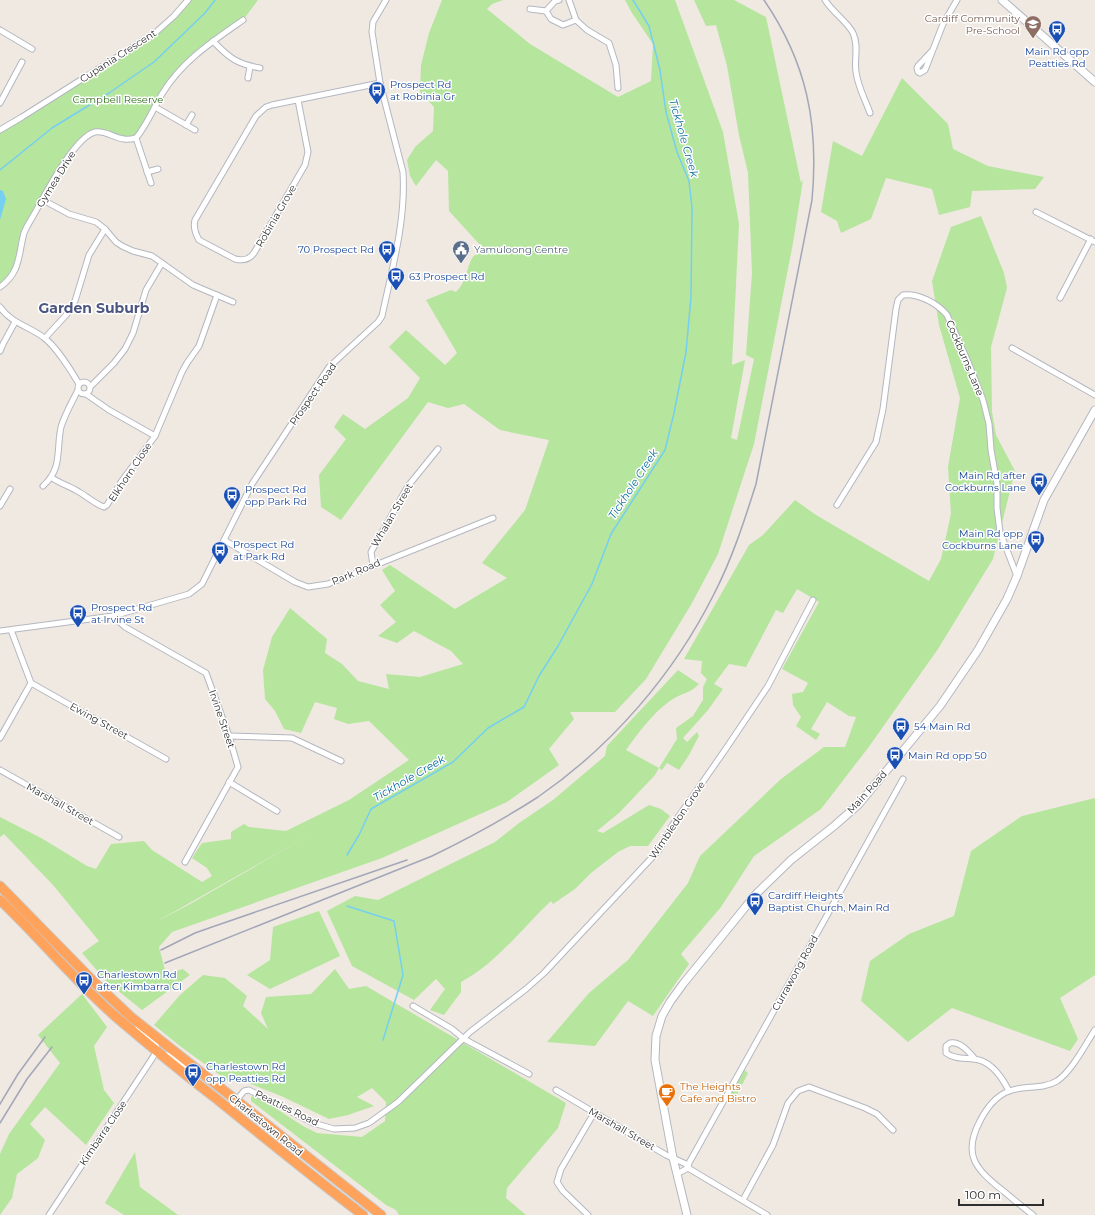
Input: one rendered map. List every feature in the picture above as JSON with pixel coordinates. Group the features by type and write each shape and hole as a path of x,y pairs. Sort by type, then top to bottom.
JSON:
{"highway":[{"name":"Charlestown Road","path":"0,886 96,984 131,1017 377,1214"},
{"name":"Charlestown Road","path":"0,900 114,1015 157,1052 354,1211 363,1215"}],"main road":[{"path":"1002,0 1095,82"},
{"name":"Main Road","path":"687,1215 673,1158 655,1060 656,1036 662,1016 670,1002 756,894 791,860 859,804 940,706 978,650 1007,599 1017,576 1044,500 1095,410"}],"street":[{"name":"Cupania Crescent","path":"0,130 155,33 174,16 188,0"},
{"name":"Prospect Road","path":"0,631 112,616 190,594 202,584 252,484 329,367 378,322 382,316 397,250 404,186 403,172 380,83 372,28 373,22 386,0"},
{"path":"546,11 555,1 559,0"},
{"path":"569,0 576,20 587,30 610,44 616,65 618,88"},
{"path":"825,0 830,8 850,28 857,43 855,62 857,78 870,113"},
{"path":"932,51 943,24 957,0"},
{"path":"530,9 546,11"},
{"path":"546,11 551,19 563,25 576,20"},
{"path":"151,184 136,138 144,129 163,93 184,65 213,41 243,20"},
{"path":"0,30 32,49"},
{"path":"213,41 229,57 245,66 260,68"},
{"path":"0,103 22,62"},
{"path":"248,78 250,66"},
{"name":"Robinia Grove","path":"298,100 308,152 305,164 254,253 247,260 235,259 199,240 194,225 195,220 256,116 266,107 298,100 380,83"},
{"path":"155,108 195,130"},
{"path":"186,125 192,115"},
{"name":"Gymea Drive","path":"0,287 13,275 19,262 25,232 72,152 90,134 96,132 124,140 136,138"},
{"path":"147,172 158,169"},
{"path":"43,200 69,214 96,222 122,246 133,252 152,256 193,285 233,302"},
{"path":"1036,212 1093,240 1060,298"},
{"path":"45,338 72,308 89,255 105,229"},
{"path":"43,486 51,477 58,462 61,427 67,412 85,388 100,376 119,357 133,332 146,290 162,263"},
{"name":"Cockburns Lane","path":"837,505 876,442 883,410 892,334 898,300 903,295 909,294 918,296 943,310 947,315 983,400 989,424 991,450 997,484 997,508 1000,532 1017,576"},
{"name":"Elkhorn Close","path":"51,477 61,484 80,492 96,504 104,506 109,503 121,482 155,436 182,372 199,346 217,295"},
{"path":"0,307 8,317 15,322 35,331 45,338 97,401 109,410 155,436"},
{"path":"0,351 15,322"},
{"path":"1012,348 1095,396"},
{"name":"Whalan Street","path":"373,565 371,552 408,486 438,449"},
{"path":"0,506 10,489"},
{"name":"Park Road","path":"224,540 295,582 308,587 328,584 493,518"},
{"name":"Wimbledon Grove","path":"464,1039 544,973 659,850 672,826 768,686 813,600"},
{"name":"Irvine Street","path":"112,616 125,627 206,673 230,736 238,767 185,862"},
{"path":"0,738 31,683 11,630"},
{"name":"Ewing Street","path":"31,683 166,759"},
{"path":"230,736 292,738 341,761"},
{"name":"Marshall Street","path":"0,770 119,837"},
{"name":"Currawong Road","path":"688,1168 689,1163 903,779"},
{"path":"229,782 277,811"},
{"path":"412,1006 452,1029 464,1039 529,1074"},
{"name":"Charlestown Road","path":"131,1017 142,1031 156,1044 157,1052 164,1053 187,1067 198,1070"},
{"path":"1033,1215 982,1174 977,1167 973,1158 973,1141 976,1129 990,1106 1009,1091 1040,1087 1056,1081 1071,1066 1095,1030"},
{"name":"Peatties Road","path":"229,1109 244,1091 249,1090 313,1123 334,1129 355,1128 369,1123 398,1102 464,1039"},
{"path":"975,1059 964,1059 952,1056 946,1053 946,1046 950,1043 956,1043 965,1049 975,1059 996,1071 1009,1091"},
{"name":"Kimbarra Close","path":"49,1215 157,1052"},
{"path":"743,1200 773,1144 788,1104 793,1095 798,1091 810,1088 865,1108 877,1114 893,1130"},
{"name":"Marshall Street","path":"556,1090 673,1158 686,1164 688,1168 767,1215"},
{"path":"588,1215 563,1191 557,1182 561,1169 594,1113"},
{"path":"677,1174 688,1168"}],"green space":[{"name":"Campbell Reserve","path":"188,0 258,0 243,20 200,51 163,93 136,138 124,140 96,132 72,152 25,232 13,275 0,287 0,130 155,33"},
{"path":"442,0 503,0 492,4 487,9 530,44 618,97 651,81 653,44 625,0 675,0 723,132 739,224 732,365 745,360 731,438 737,440 754,359 746,355 752,273 748,173 739,135 727,66 716,25 706,26 694,0 734,0 766,17 801,183 803,180 793,243 754,444 718,554 692,603 646,679 615,712 570,712 574,719 549,749 559,765 507,802 382,858 172,932 159,947 166,974 183,969 190,975 142,1010 106,981 82,953 99,941 53,885 4,834 0,837 0,817 43,839 87,866 96,869 111,844 144,841 152,850 202,882 212,876 207,868 192,858 202,843 231,839 231,832 244,824 249,827 286,831 349,800 409,760 369,721 348,724 334,719 337,708 315,702 301,733 284,729 275,711 265,699 263,670 272,637 290,608 327,639 325,653 342,664 358,681 389,689 386,674 420,677 463,664 451,651 414,631 397,643 378,636 396,622 380,605 395,591 382,570 390,565 455,609 507,578 482,563 525,510 549,440 500,430 464,404 448,408 428,402 341,520 321,507 319,475 346,439 334,427 343,414 365,429 408,398 420,378 389,347 406,330 445,365 457,353 426,300 451,290 456,292 463,282 472,258 481,251 481,246 449,211 448,171 436,160 416,186 410,176 407,160 415,147 433,131 434,107 420,92 421,65 429,33","holes":["313,833 190,904 156,922"]},
{"path":"902,78 948,124 953,149 988,166 1044,177 1035,189 972,191 970,207 939,215 932,189 886,178 871,219 841,233 837,221 821,212 833,141 862,156"},
{"path":"981,216 1004,273 1007,288 991,347 992,412 996,435 1015,471 993,559 938,649 868,748 821,809 754,856 721,907 681,954 689,964 653,1016 628,1001 595,1046 547,1042 589,993 628,960 688,883 700,856 781,779 824,747 845,747 856,717 849,716 827,702 811,729 820,734 816,740 796,726 801,717 793,705 792,694 803,692 808,683 782,669 819,602 797,589 783,613 776,610 746,667 729,664 714,684 723,689 708,710 683,738 687,742 697,732 699,736 679,770 667,763 662,770 659,768 677,739 676,728 693,716 703,700 703,687 707,679 701,673 702,661 684,659 749,545 763,535 795,500 816,515 929,581 941,559 951,514 948,467 960,398 939,325 932,281 951,227"},
{"path":"678,670 699,684 692,690 674,698 663,706 641,730 626,750 659,768 655,775 620,812 597,831 603,833 649,805 661,809 670,816 648,846 630,846 618,852 591,873 575,889 553,904 551,901 498,955 474,974 461,982 461,992 444,1015 430,1010 445,989 436,979 414,1000 352,966 327,911 355,896 378,900 495,842 519,823 553,800 605,756 607,746"},
{"path":"1095,798 1095,975 1060,998 1078,1039 1070,1051 952,1008 908,1042 861,1001 870,961 909,934 954,916 971,851 1022,816"},
{"path":"319,911 340,956 270,989 247,975 270,960 273,927"},
{"path":"335,969 349,989 366,986 566,1103 558,1128 507,1188 506,1198 526,1215 399,1215 396,1210 386,1205 251,1101 251,1097 255,1095 303,1126 317,1133 362,1137 385,1121 386,1102 372,1088 357,1097 374,1106 348,1115 329,1119 281,1096 246,1082 228,1081 154,1025 180,995 203,975 225,978 247,996 243,1006 268,1029 261,1013 266,997 311,994"},
{"path":"82,994 107,1027 94,1046 104,1090 114,1103 86,1145 45,1107 30,1124 45,1140 38,1158 17,1174 12,1198 0,1215 0,1154 9,1134 60,1063 38,1035"},
{"path":"743,1069 748,1073 735,1099 729,1095"},
{"path":"135,1152 140,1187 178,1215 124,1215 105,1203"}],"water":[{"path":"0,190 3,191 6,199 0,220"}],"waterway":[{"path":"0,170 52,128 109,93 154,62 205,13 215,0"},
{"name":"Tickhole Creek","path":"347,855 359,835 371,809 453,762 488,728 524,707 539,676 558,646 592,584 611,534 665,450 686,352 691,297 692,208 689,181 677,152 666,112 660,70 649,26 633,0"},
{"name":"Tickhole Creek","path":"347,906 394,921 403,975 383,1040"}],"railway":[{"path":"165,963 432,856 486,828 538,797 565,777 616,731 660,680 698,624 714,594 732,554 756,484 812,200 814,146 807,95 791,47 764,0"},
{"path":"161,950 195,933 407,860"},
{"path":"0,1104 18,1074 45,1037"},
{"path":"0,1123 27,1079 52,1047"}],"place":[{"name":"Cardiff Community Pre-School","path":"1033,39"},
{"name":"Main Rd opp Peatties Rd","path":"1057,44"},
{"name":"Prospect Rd at Robinia Gr","path":"377,105"},
{"name":"70 Prospect Rd","path":"387,264"},
{"name":"Yamuloong Centre","path":"461,264"},
{"name":"63 Prospect Rd","path":"396,291"},
{"name":"Main Rd after Cockburns Lane","path":"1039,496"},
{"name":"Prospect Rd opp Park Rd","path":"232,510"},
{"name":"Main Rd opp Cockburns Lane","path":"1036,554"},
{"name":"Prospect Rd at Park Rd","path":"220,565"},
{"name":"Prospect Rd at Irvine St","path":"78,628"},
{"name":"54 Main Rd","path":"901,741"},
{"name":"Main Rd opp 50","path":"895,770"},
{"name":"Cardiff Heights Baptist Church, Main Rd","path":"755,916"},
{"name":"Charlestown Rd after Kimbarra Cl","path":"84,995"},
{"name":"Charlestown Rd opp Peatties Rd","path":"193,1087"},
{"name":"The Heights Cafe and Bistro","path":"667,1107"}],"district":[{"name":"Garden Suburb","path":"94,308"}]}
